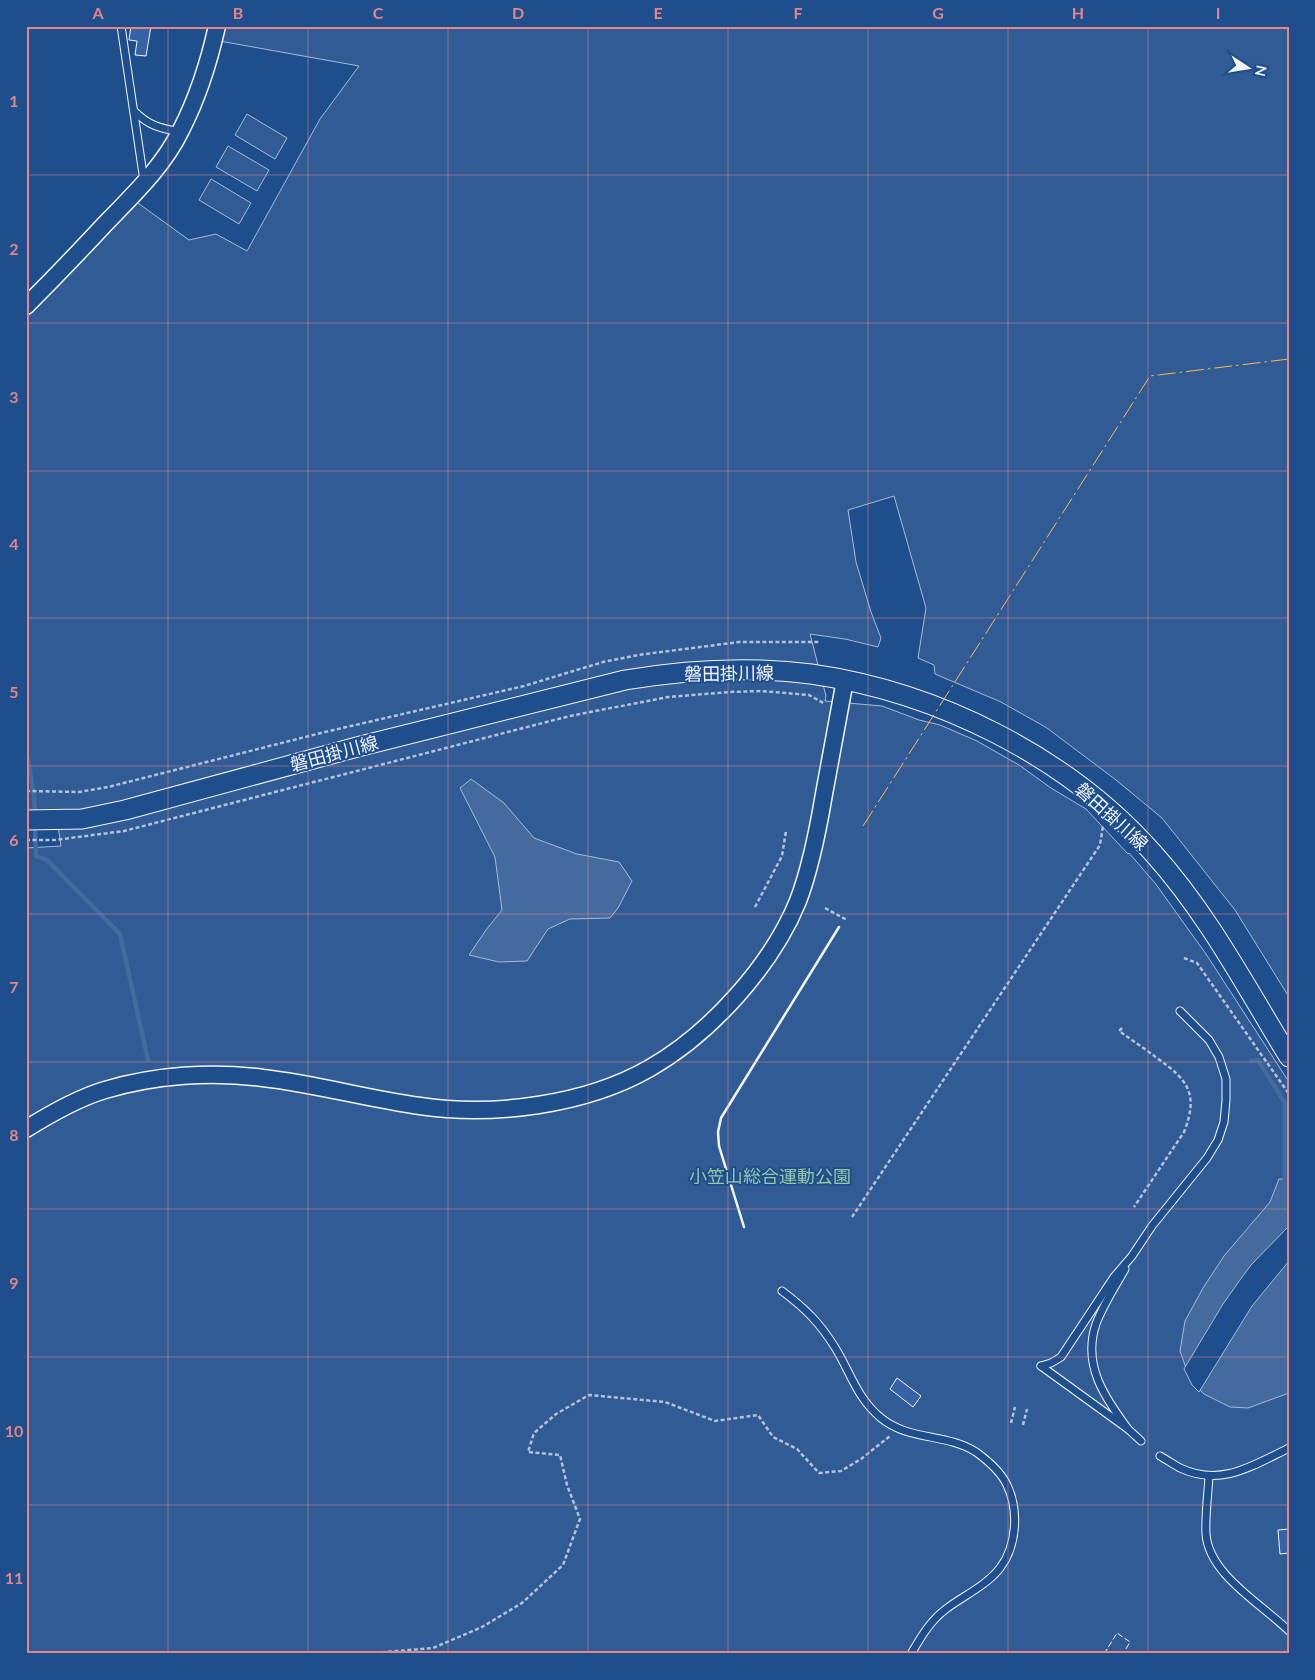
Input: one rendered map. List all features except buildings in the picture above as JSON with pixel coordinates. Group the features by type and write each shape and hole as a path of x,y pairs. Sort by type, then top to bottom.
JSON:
{"main road":[{"name":"磐田掛川線","path":"26,820 82,819 125,810 361,746 625,680 661,674 728,671 809,674 845,680 889,691 969,720 1039,757 1071,779 1100,803 1130,829 1153,853 1203,916 1289,1057"}],"street":[{"path":"26,306 144,184 164,158 181,132 204,76 217,26"},
{"path":"26,1129 56,1111 104,1090 169,1077 204,1074 262,1077 421,1107 498,1110 578,1096 614,1084 650,1068 711,1022 738,994 763,964 787,923 798,899 815,845 845,680"}],"lane":[{"path":"120,26 144,184"},
{"path":"133,111 144,121 157,127 181,132"},
{"path":"1128,1429 1113,1410 1100,1387 1093,1365 1092,1342 1097,1321 1132,1256 1152,1226 1208,1158 1218,1140 1224,1122 1226,1079 1219,1057 1209,1040 1180,1011"},
{"path":"1132,1256 1114,1277 1061,1357 1051,1364 1042,1366 1128,1429 1141,1441"},
{"path":"782,1291 814,1318 837,1351 852,1383 867,1404 882,1419 912,1434 957,1442 978,1454 999,1473 1006,1483 1011,1496 1014,1509 1013,1538 1001,1567 989,1579 935,1618 925,1629 912,1654"},
{"path":"1160,1456 1181,1468 1210,1476 1236,1473 1289,1448"},
{"path":"1210,1476 1206,1536 1215,1562 1227,1578 1277,1618 1289,1631"}],"path":[{"path":"26,791 79,792 108,788 324,732 515,688 629,656 739,642 819,642"},
{"path":"26,840 55,840 124,831 514,730 626,704 699,694 761,691 809,695 827,706"},
{"path":"852,1217 1100,845 1104,822"},
{"path":"755,907 782,856 786,832"},
{"path":"826,908 847,920"},
{"path":"1184,958 1197,963 1289,1094"},
{"path":"1122,1028 1119,1031 1176,1072 1187,1086 1191,1104 1184,1132 1134,1207"},
{"path":"362,1654 433,1648 482,1627 522,1603 563,1565 580,1519 567,1485 560,1455 528,1452 534,1433 556,1414 589,1395 665,1402 715,1421 758,1415 773,1437 797,1449 819,1472 841,1471 861,1460 876,1445 899,1429"},
{"path":"1011,1423 1015,1407"},
{"path":"1023,1425 1027,1409"}],"green space":[{"name":"小笠山総合運動公園","path":"217,26 1289,26 1289,997 1235,910 1162,818 1116,780 1047,728 1001,702 935,674 934,665 918,658 926,608 894,496 848,510 856,562 881,638 878,647 845,639 810,634 826,696 825,701 882,706 919,720 940,725 977,741 1019,765 1051,788 1086,809 1155,883 1206,954 1289,1082 1289,1654 26,1654 26,848 61,846 56,812 26,811 26,306 131,198 189,240 216,234 247,251 320,119 359,66 214,40"},
{"path":"247,114 287,138 275,159 235,135"},
{"path":"228,146 269,170 257,191 216,167"},
{"path":"211,179 251,203 239,224 199,200"}],"shaded area":[{"path":"471,779 504,803 534,838 577,854 619,862 632,881 618,908 610,918 570,919 548,929 527,961 499,962 469,955 502,910 495,857 460,788"},
{"path":"1279,1179 1289,1179 1289,1393 1248,1408 1230,1407 1204,1394 1194,1384 1187,1371 1180,1351 1185,1321 1203,1288 1224,1256 1270,1202"}],"pier":[{"path":"1289,1226 1289,1261 1252,1306 1199,1392 1192,1385 1184,1369 1223,1304 1251,1265"}],"waterway":[{"path":"26,758 28,759 35,814"},
{"path":"35,825 36,856 47,860 120,934 148,1060"},
{"path":"1251,1061 1258,1060 1285,1103 1285,1184"}],"fence":[{"path":"1104,1654 1117,1633 1130,1642 1123,1654"}],"wall":[{"path":"744,1227 719,1146 718,1132 721,1118 839,927"}],"power":[{"path":"863,826 1150,376 1289,359"}]}
